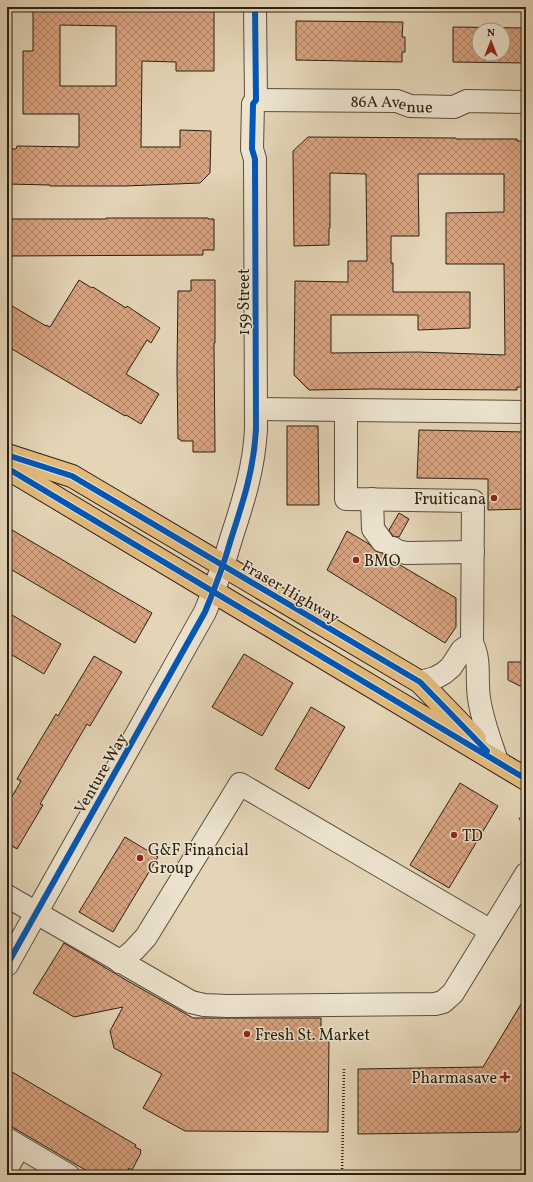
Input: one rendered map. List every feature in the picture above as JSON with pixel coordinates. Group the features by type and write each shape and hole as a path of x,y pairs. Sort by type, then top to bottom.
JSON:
{"main road":[{"name":"Fraser Highway","path":"7,455 72,476 420,682 497,761"},
{"name":"Fraser Highway","path":"7,468 526,778"}],"street":[{"name":"159 Street","path":"214,592 243,505 255,450 255,159 252,150 253,104 256,100 255,7"},
{"name":"86A Avenue","path":"256,100 397,101 410,106 454,106 467,101 526,102"},
{"path":"256,409 526,412"},
{"path":"346,410 346,499 473,501 472,643 477,652 478,686 483,719 497,761"},
{"path":"372,499 373,529 397,552 473,552"},
{"name":"Venture Way","path":"7,965 37,914 205,612 214,592"},
{"path":"420,682 435,678 444,673 462,650 472,643"},
{"path":"120,962 146,937 240,784 491,931"},
{"path":"7,896 191,1002 204,1005 290,1006 435,1004 443,1002 450,997 526,874"},
{"path":"7,1168 13,1143 68,1175"}],"path":[{"path":"519,819 526,816"},
{"path":"342,1175 344,1068"}],"building":[{"path":"33,7 214,7 214,71 176,71 176,62 142,61 141,147 180,147 180,130 211,131 210,173 200,183 125,186 50,186 7,184 7,149 16,149 17,146 79,147 79,114 23,114 23,51 33,51","holes":["60,25 116,26 116,86 60,86"]},
{"path":"296,21 403,22 402,37 405,37 405,52 402,52 402,62 296,60"},
{"path":"453,27 471,27 471,62 511,62 511,28 526,28 526,63 453,62"},
{"path":"308,137 517,139 517,141 526,141 526,387 517,387 517,390 309,390 294,375 295,281 348,282 348,261 367,261 366,174 330,173 329,245 294,246 293,151","holes":["418,174 504,174 504,212 446,213 446,264 504,264 505,355 418,352 331,353 331,315 418,315 418,330 470,328 470,292 393,292 391,236 419,236"]},
{"path":"7,219 214,219 214,250 203,250 203,255 7,256"},
{"path":"79,280 126,308 127,306 160,328 151,343 147,340 126,374 159,394 141,424 7,346 7,303 50,327"},
{"path":"191,280 215,280 215,452 193,452 193,441 181,441 178,439 178,291 191,291"},
{"path":"287,426 318,426 319,505 287,505"},
{"path":"419,430 526,432 526,509 488,510 488,479 417,478"},
{"path":"399,513 409,519 399,537 393,536 389,530"},
{"path":"7,527 152,613 135,643 7,567"},
{"path":"347,531 369,544 377,552 382,553 390,561 400,565 456,598 456,627 445,643 327,570"},
{"path":"7,612 61,644 44,674 7,652"},
{"path":"244,654 293,683 262,736 212,707"},
{"path":"94,656 122,672 90,726 87,724 40,804 43,805 17,849 7,843 7,805 21,781 17,779 56,714 58,716"},
{"path":"508,662 526,662 526,689 508,680"},
{"path":"311,707 345,727 309,789 275,769"},
{"name":"TD","path":"460,783 498,806 449,888 410,865"},
{"path":"125,837 158,857 113,932 79,912"},
{"path":"64,943 193,1018 321,1018 321,1036 329,1037 328,1132 185,1131 143,1108 162,1074 114,1048 110,1031 123,1007 74,1017 33,993"},
{"path":"526,996 526,1118 518,1132 358,1134 358,1069 483,1067"},
{"path":"7,1069 136,1145 135,1147 141,1150 141,1153 132,1170 129,1168 125,1175 94,1175 7,1124"}],"cycle path":[{"path":"7,965 205,612 225,558 247,485 253,458 256,429 255,159 252,149 253,104 256,100 255,7"},
{"path":"7,455 72,476 420,682 487,751"},
{"path":"7,468 526,779"}],"place":[{"name":"Fruiticana","path":"494,498"},
{"name":"BMO","path":"356,560"},
{"name":"TD","path":"454,835"},
{"name":"G&F Financial Group","path":"140,858"},
{"name":"Fresh St. Market","path":"247,1034"},
{"name":"Pharmasave","path":"505,1077"}]}
